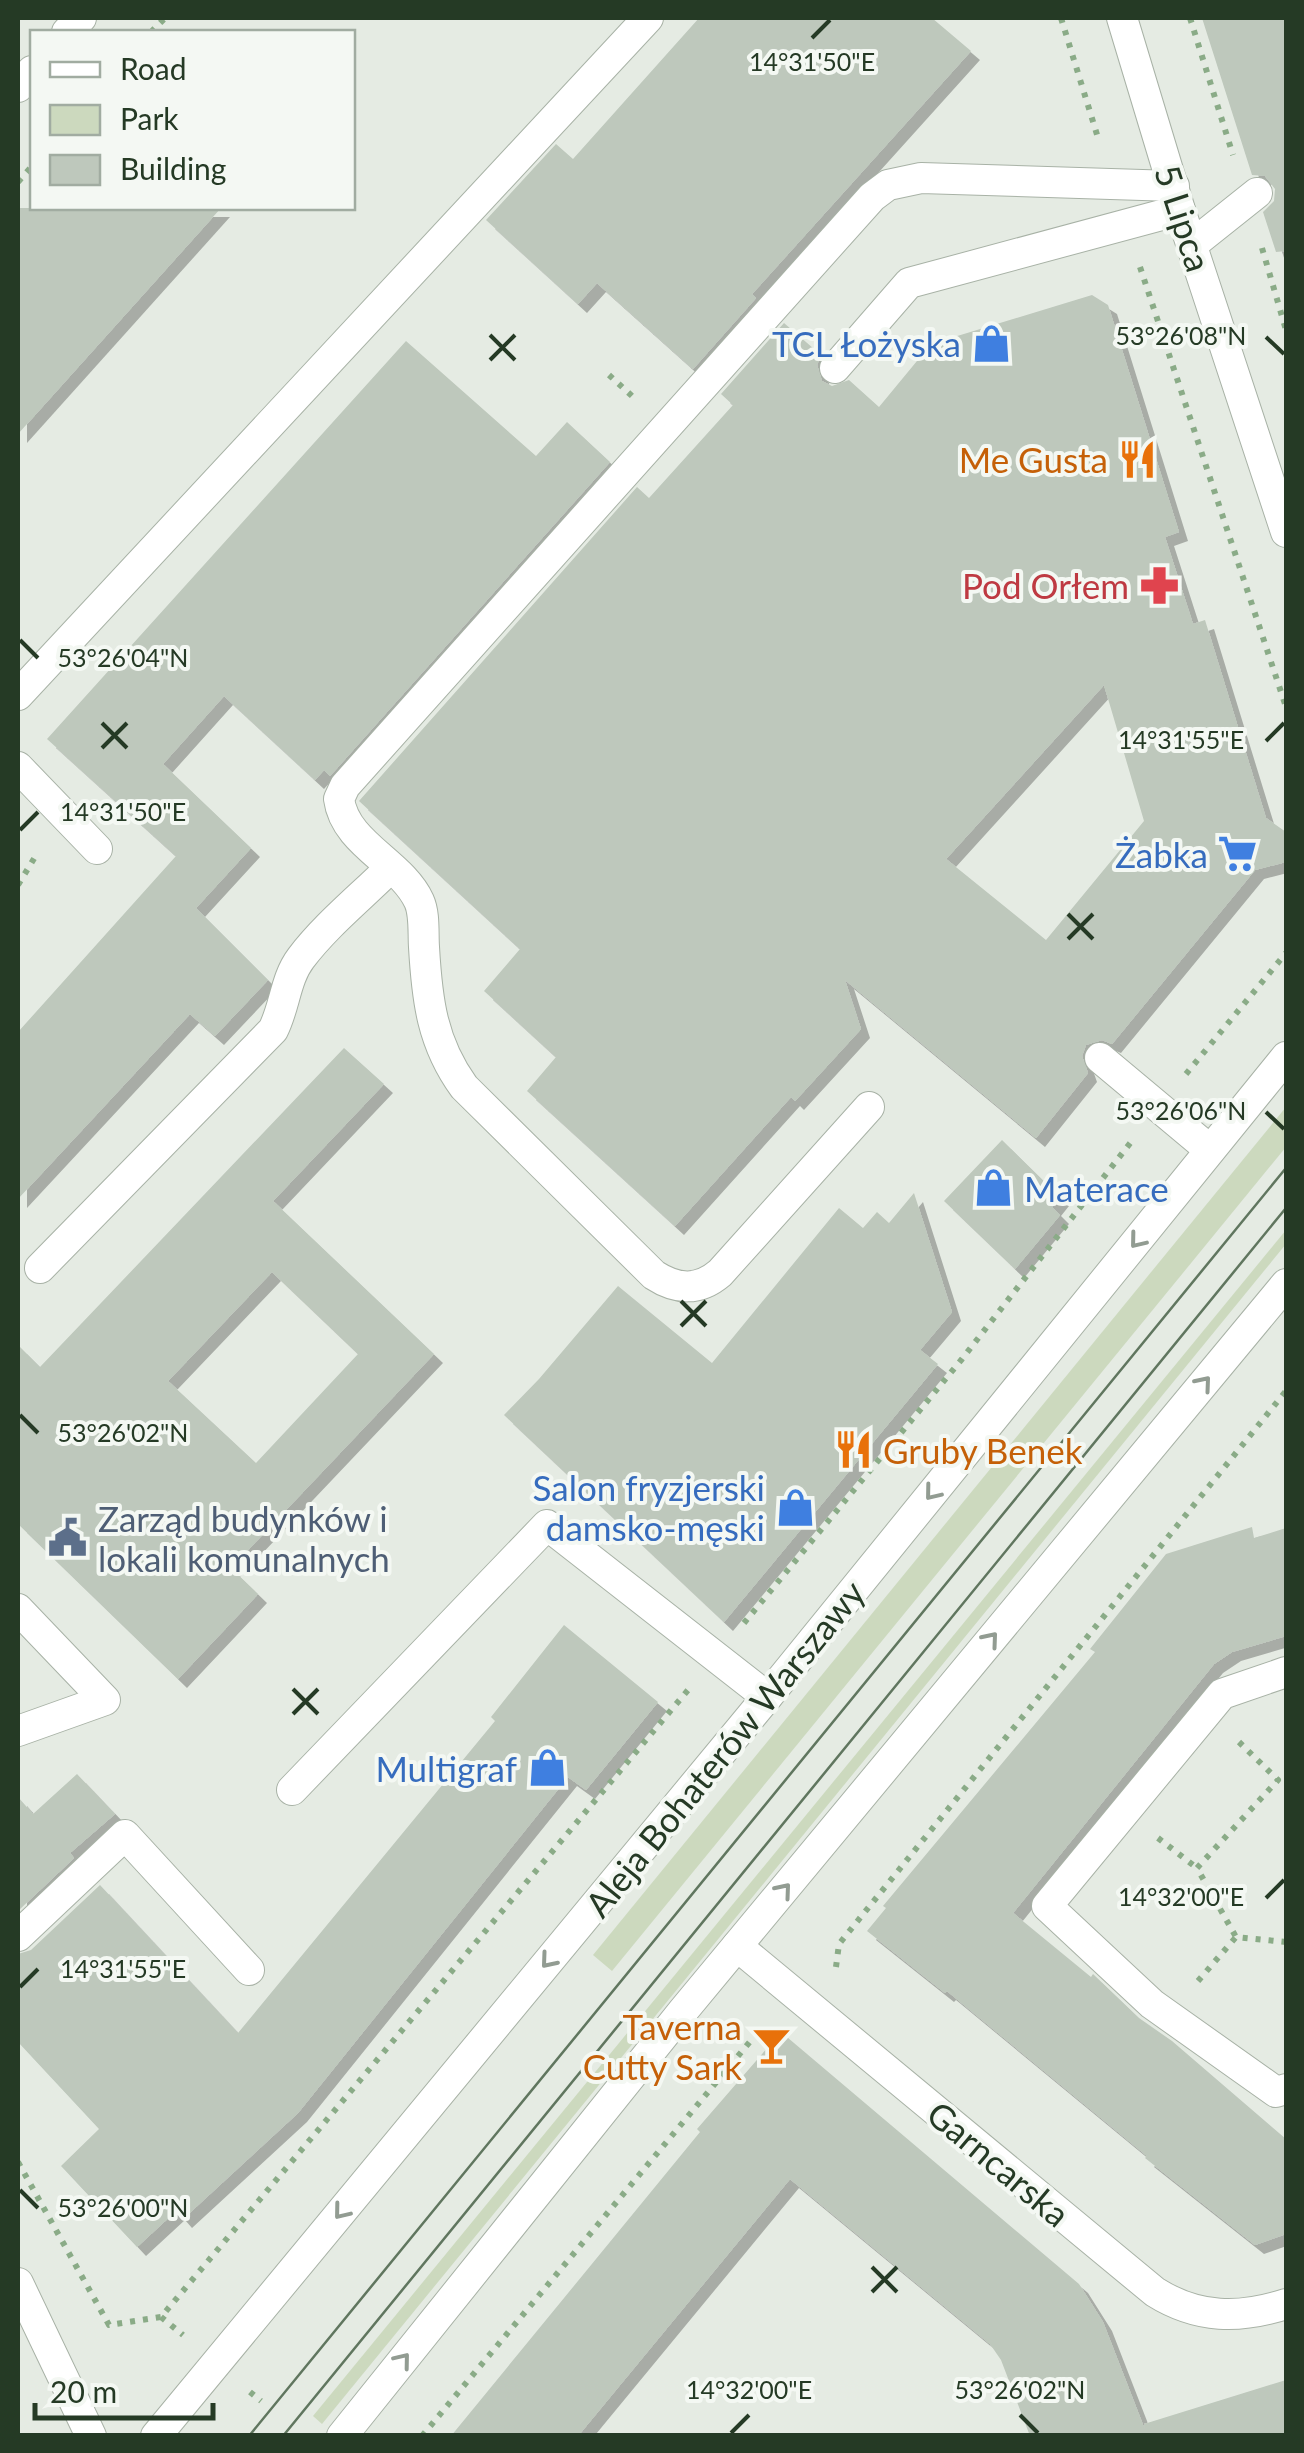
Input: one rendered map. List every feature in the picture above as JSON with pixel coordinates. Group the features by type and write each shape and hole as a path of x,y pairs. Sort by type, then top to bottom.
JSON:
{"street":[{"path":"18,695 648,18"},
{"name":"5 Lipca","path":"1122,18 1286,532"},
{"path":"868,1107 720,1273 699,1286 666,1282 654,1275 478,1100 448,1065 428,1004 422,909 414,893 346,824 338,799 345,786 872,197 888,185 921,178 1112,184 1177,198"},
{"path":"1192,244 1257,193"},
{"path":"835,368 909,283 1126,225 1177,198"},
{"path":"18,768 97,849"},
{"path":"40,1268 272,1030 283,1012 286,988 300,958 390,868"},
{"name":"Aleja Bohaterów Warszawy","path":"156,2436 767,1697 1286,1057"},
{"path":"1100,1058 1210,1150"},
{"path":"342,2436 737,1946 1286,1284"},
{"path":"292,1790 547,1525 767,1697"},
{"path":"18,1608 105,1700 18,1732"},
{"path":"1286,1672 1222,1694 1048,1906 1152,2004 1276,2092 1286,2089"},
{"path":"18,1936 126,1834 250,1970"},
{"name":"Garncarska","path":"737,1946 1155,2292 1190,2310 1222,2316 1286,2304"},
{"path":"18,2283 91,2436"}],"path":[{"path":"1062,18 1112,184"},
{"path":"1126,225 1286,707"},
{"path":"100,2334 108,2326 161,2317 962,1358 1286,953"},
{"path":"835,1973 839,1944 1286,1391"},
{"path":"1208,1710 1278,1780 1197,1868 1236,1937"},
{"path":"1236,1937 1286,1942"},
{"path":"1169,2016 1236,1937"},
{"path":"422,2436 758,2032"},
{"path":"18,2162 108,2326"}],"green space":[{"path":"1286,1107 1286,1147 612,1971 593,1955"},
{"path":"1286,1230 1286,1244 322,2424 313,2416"}],"building":[{"path":"699,18 932,18 971,51 752,294 756,298 693,369 597,283 578,304 486,220 556,144 573,159"},
{"path":"1202,18 1286,18 1286,251 1276,252 1263,212 1274,201 1275,189 1265,176 1252,175"},
{"path":"18,208 219,210 18,434"},
{"path":"1092,295 1108,305 1179,532 1165,537 1193,624 1205,620 1266,818 1286,832 1286,862 1255,870 1112,1044 1102,1040 1086,1045 1082,1056 1088,1073 1036,1138 845,980 861,1029 795,1101 791,1097 675,1226 527,1091 556,1057 484,991 520,949 359,801 637,487 649,498 733,405 721,394 784,323 821,355 817,365 822,381 832,386 849,380 879,407 931,344","holes":["1104,685 1144,821 1046,940 946,859"]},
{"path":"406,341 536,456 567,422 610,462 330,776 324,770 315,780 224,696 163,764 251,848 196,908 268,980 215,1036 190,1014 18,1199 18,1032 176,856 47,739"},
{"path":"344,1048 384,1084 273,1201 434,1354 231,1568 258,1594 178,1679 18,1524 18,1345 40,1367","holes":["272,1272 358,1354 256,1463 168,1381"]},
{"path":"1002,1140 1060,1197 1052,1207 1060,1215 1015,1269 944,1201"},
{"path":"914,1193 952,1312 920,1350 938,1364 724,1622 504,1415 618,1286 712,1363 839,1208 863,1228 877,1212 889,1223"},
{"path":"1252,1527 1254,1538 1286,1528 1286,1636 1232,1652 1214,1664 1013,1913 1091,1977 1093,1974 1139,2018 1172,2041 1286,2139 1286,2234 1255,2245 947,1991 867,1931 886,1908 883,1906 1095,1652 1090,1649 1166,1554"},
{"path":"564,1625 658,1702 586,1790 568,1777 298,2113 183,2219 176,2211 137,2247 61,2166 99,2129 18,2042 18,1954 31,1950 100,1885 238,2033 495,1721 491,1717"},
{"path":"77,1774 115,1814 70,1853 74,1858 18,1911 18,1797 33,1814"},
{"path":"781,2032 1079,2284 1103,2322 1145,2430 1144,2424 1286,2380 1286,2436 1030,2436 1001,2360 990,2344 790,2179 578,2436 451,2436 700,2132 697,2129"}],"tram line":[{"path":"249,2436 1286,1168"},
{"path":"283,2436 1286,1208"}],"place":[{"name":"TCL Łożyska","path":"991,343"},
{"name":"Me Gusta","path":"1138,459"},
{"name":"Pod Orłem","path":"1159,585"},
{"name":"Żabka","path":"1238,854"},
{"name":"Materace","path":"994,1188"},
{"name":"Gruby Benek","path":"853,1450"},
{"name":"Salon fryzjerski damsko-męski","path":"795,1507"},
{"name":"Zarząd budynków i lokali komunalnych","path":"68,1538"},
{"name":"Multigraf","path":"547,1768"},
{"name":"Taverna Cutty Sark","path":"772,2046"}]}
